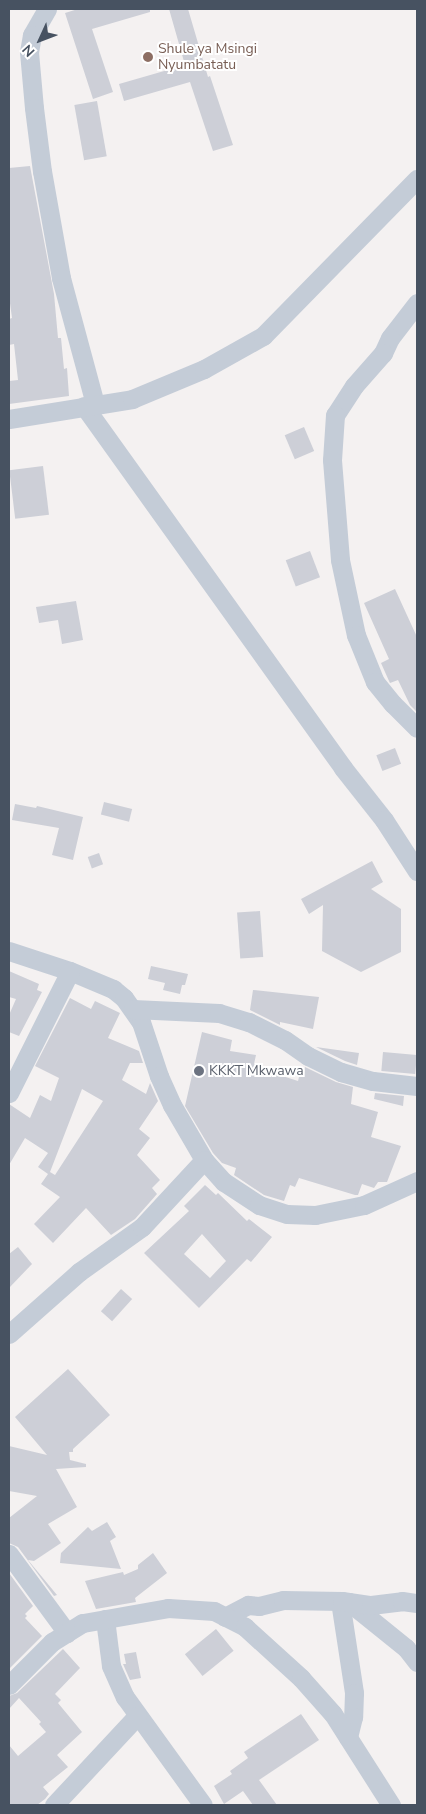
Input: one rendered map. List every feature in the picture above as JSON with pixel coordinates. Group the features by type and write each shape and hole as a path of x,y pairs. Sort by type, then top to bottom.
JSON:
{"street":[{"path":"47,9 32,35 28,52 34,108 42,171 61,278 90,405 343,768 384,820 417,871"},
{"path":"9,419 132,399 204,369 263,336 417,179"},
{"path":"417,303 390,338 383,353 354,386 334,415 332,460 340,560 356,635 375,682 393,704 417,728"},
{"path":"9,951 70,971 112,989 124,998 141,1022 159,1076 172,1105 204,1160 224,1182 242,1196 259,1205 287,1214 315,1215 347,1210 380,1199 417,1181"},
{"path":"9,1093 70,971"},
{"path":"133,1009 219,1013 249,1022 285,1040 308,1056 341,1072 373,1081 417,1086"},
{"path":"9,1334 79,1272 142,1227 204,1160"},
{"path":"9,1554 67,1633"},
{"path":"226,1617 248,1605 259,1606 274,1601 345,1602 372,1605 402,1601 417,1603"},
{"path":"345,1602 406,1648 417,1662"},
{"path":"345,1602 354,1693 353,1717 348,1737"},
{"path":"9,1685 52,1642 83,1623 168,1608 214,1612 245,1627 301,1678 333,1714 391,1805"},
{"path":"105,1619 111,1666 125,1698 203,1805"},
{"path":"54,1805 137,1716"}],"building":[{"path":"78,9 150,9 150,12 92,29 113,92 93,99 65,13"},
{"path":"169,9 188,9 208,77 210,76 233,145 213,151 190,82 124,101 119,84 185,65"},
{"path":"97,101 107,156 84,160 74,105"},
{"path":"30,166 54,294 58,338 61,338 64,369 67,368 69,396 9,404 9,381 18,380 14,344 9,345 9,319 12,318 9,296 9,168"},
{"path":"304,427 314,451 295,459 285,435"},
{"path":"43,466 49,515 15,519 9,470"},
{"path":"310,551 320,577 296,586 286,560"},
{"path":"395,589 417,637 417,712 410,705 398,680 390,683 389,681 381,663 389,659 364,603"},
{"path":"76,601 83,640 62,644 58,620 39,623 36,607"},
{"path":"395,748 401,764 382,771 376,755"},
{"path":"104,802 132,809 129,822 101,815"},
{"path":"15,804 36,808 37,806 83,817 73,860 52,855 59,828 12,820"},
{"path":"99,853 103,864 92,868 88,857"},
{"path":"372,861 383,882 371,889 401,909 401,952 361,972 322,951 323,905 309,914 301,899"},
{"path":"260,911 263,957 240,958 237,913"},
{"path":"151,966 188,974 180,994 163,990 165,983 148,979"},
{"path":"9,971 39,984 37,990 42,992 19,1036 9,1032 9,1015 16,999 9,997"},
{"path":"253,990 319,997 313,1029 280,1022 280,1025 250,1010"},
{"path":"70,998 91,1009 95,1001 120,1013 108,1038 139,1051 143,1063 130,1063 122,1080 146,1094 150,1083 158,1101 139,1129 150,1138 137,1155 160,1180 152,1188 157,1194 135,1219 111,1235 86,1208 53,1243 34,1224 60,1197 41,1184 48,1174 38,1167 48,1153 25,1138 9,1165 9,1104 30,1118 40,1095 51,1101 59,1078 35,1066","holes":["82,1089 103,1101 55,1175 50,1172"]},
{"path":"202,1032 232,1040 230,1051 256,1055 254,1064 267,1071 298,1081 300,1073 304,1074 305,1067 336,1082 353,1087 351,1104 378,1112 371,1137 401,1146 387,1182 378,1182 374,1188 362,1184 358,1195 355,1195 299,1178 295,1187 290,1185 284,1201 264,1195 234,1175 236,1168 222,1163 213,1153 185,1106"},
{"path":"316,1047 359,1053 357,1065 345,1061"},
{"path":"383,1052 417,1055 415,1074 381,1071"},
{"path":"375,1093 404,1096 403,1106 374,1099"},
{"path":"205,1185 216,1195 218,1193 247,1221 249,1219 272,1237 251,1262 247,1259 199,1308 144,1253 189,1211 184,1206","holes":["202,1234 226,1261 210,1278 184,1254"]},
{"path":"18,1247 32,1264 9,1288 9,1254"},
{"path":"121,1289 132,1299 112,1321 101,1311"},
{"path":"68,1369 110,1415 73,1449 73,1452 69,1452 70,1460 86,1464 86,1467 56,1469 77,1507 48,1524 61,1543 34,1561 28,1560 57,1595 54,1596 18,1547 9,1543 9,1518 37,1496 9,1491 9,1446 47,1455 15,1417"},
{"path":"107,1522 116,1537 110,1541 121,1569 60,1563 61,1553 88,1527 92,1531"},
{"path":"153,1553 167,1573 135,1598 136,1602 96,1609 85,1581 123,1572 124,1575 138,1569 138,1565"},
{"path":"9,1573 33,1606 25,1614 27,1616 25,1618 42,1636 9,1669"},
{"path":"216,1629 234,1651 203,1676 185,1654"},
{"path":"63,1649 80,1668 55,1694 61,1700 58,1703 82,1732 57,1755 68,1767 43,1787 49,1794 45,1799 37,1805 9,1805 9,1745 18,1756 46,1732 39,1724 41,1722 19,1698 9,1709 9,1696 17,1693"},
{"path":"136,1652 141,1678 130,1680 123,1664 126,1664 124,1654"},
{"path":"301,1714 319,1740 259,1780 277,1805 253,1805 243,1791 224,1804 214,1786 232,1774 230,1771 248,1758 244,1752"}],"place":[{"name":"Shule ya Msingi Nyumbatatu","path":"148,57"},
{"name":"KKKT Mkwawa","path":"199,1071"}]}
